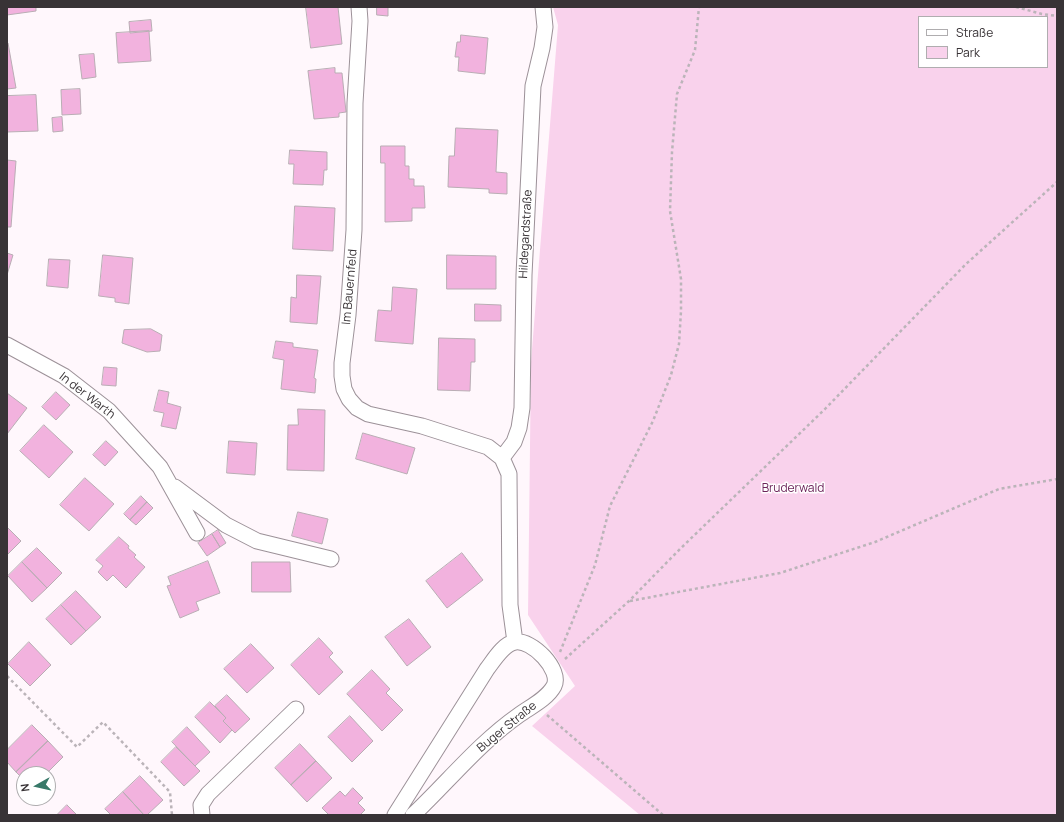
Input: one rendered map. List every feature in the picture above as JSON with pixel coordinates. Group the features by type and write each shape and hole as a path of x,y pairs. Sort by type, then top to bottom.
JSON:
{"street":[{"name":"Im Bauernfeld","path":"359,7 360,21 355,103 354,230 348,315 342,363 344,389 349,400 357,408 368,414 422,426 488,447 502,458"},
{"name":"Hildegardstraße","path":"502,458 514,442 519,428 522,408 524,275 533,86 542,48 545,27 543,7"},
{"name":"In der Warth","path":"7,345 64,376 109,411 160,467 198,533"},
{"path":"502,458 509,474 510,604 515,642"},
{"name":"In der Warth","path":"169,482 226,525 257,541 332,558"},
{"path":"395,815 487,668 503,650 515,642 527,643 540,652 553,671"},
{"name":"Buger Straße","path":"413,815 480,748 517,716 549,694 555,683 553,671"},
{"path":"202,815 201,805 208,794 296,709"}],"path":[{"path":"553,671 595,565 610,506 653,421 671,375 679,344 681,311 680,279 670,211 672,152 677,94 695,50 700,7"},
{"path":"1016,7 1042,14 1057,16"},
{"path":"553,671 629,601 680,549 825,409 966,264 1057,182"},
{"path":"629,601 780,573 875,542 999,489 1057,479"},
{"path":"7,676 77,747 103,722 170,792 172,815"},
{"path":"534,705 663,815"}],"green space":[{"name":"Bruderwald","path":"553,7 1057,7 1057,815 640,815 532,726 575,686 528,615 531,362 558,25"}],"building":[{"path":"7,7 36,7 36,11 7,15"},
{"path":"306,7 338,7 342,44 311,48"},
{"path":"377,7 388,7 388,16 377,15"},
{"path":"151,20 152,31 130,33 129,22"},
{"path":"149,31 151,61 118,63 116,33"},
{"path":"461,35 488,38 485,74 458,71 459,57 455,57 457,42 460,42"},
{"path":"7,43 16,88 7,89"},
{"path":"94,54 96,77 82,79 79,55"},
{"path":"335,68 335,73 342,73 346,112 339,113 339,117 314,119 308,71"},
{"path":"80,89 81,114 62,115 61,90"},
{"path":"36,95 38,131 7,132 7,96"},
{"path":"62,117 63,131 53,132 52,118"},
{"path":"456,128 498,130 496,172 507,173 507,194 489,193 489,189 448,187 449,156 454,156"},
{"path":"381,146 405,146 405,166 409,166 409,179 414,179 414,186 424,186 425,208 412,208 412,221 385,222 385,163 381,163"},
{"path":"290,150 327,152 327,170 324,170 323,185 293,184 294,164 289,164"},
{"path":"7,160 16,161 11,227 7,227"},
{"path":"295,206 335,208 333,251 293,249"},
{"path":"7,253 13,255 7,275"},
{"path":"103,255 133,258 129,304 115,302 115,298 99,296"},
{"path":"447,255 496,256 496,289 447,289"},
{"path":"49,259 70,260 68,288 47,286"},
{"path":"297,275 321,276 317,324 290,322 291,297 296,298"},
{"path":"393,287 417,289 413,344 375,341 378,310 391,311"},
{"path":"475,304 501,305 501,321 475,321"},
{"path":"151,329 162,335 160,351 147,352 122,343 124,330"},
{"path":"439,338 475,339 475,362 471,362 470,391 438,390"},
{"path":"276,341 293,343 293,347 318,350 314,378 316,379 315,393 281,389 284,360 273,358"},
{"path":"104,367 117,368 116,386 102,385"},
{"path":"159,390 169,392 167,403 181,407 176,429 161,426 164,413 154,411"},
{"path":"56,392 70,405 56,420 42,407"},
{"path":"7,393 27,408 7,434"},
{"path":"298,409 325,410 324,471 287,470 288,425 298,425"},
{"path":"44,425 73,452 49,478 20,451"},
{"path":"363,433 415,448 407,474 356,459"},
{"path":"106,441 118,452 105,466 93,455"},
{"path":"229,441 257,443 255,475 227,473"},
{"path":"85,478 114,504 89,531 60,505"},
{"path":"141,496 147,502 130,520 124,514"},
{"path":"147,502 153,508 136,525 130,520"},
{"path":"298,512 328,519 322,544 292,536"},
{"path":"7,527 21,541 7,555"},
{"path":"218,530 226,543 220,547 212,534"},
{"path":"212,534 220,547 207,556 198,543"},
{"path":"119,537 136,555 134,557 145,567 126,588 113,575 107,581 98,572 103,566 96,560"},
{"path":"37,548 62,573 47,588 22,562"},
{"path":"462,553 483,580 447,608 426,581"},
{"path":"208,561 220,593 196,602 199,610 180,618 167,586 171,585 168,577"},
{"path":"22,562 47,588 32,602 8,576"},
{"path":"252,562 290,562 291,592 252,592"},
{"path":"76,591 101,617 86,631 61,605"},
{"path":"61,605 86,631 71,645 46,619"},
{"path":"409,619 431,647 407,666 385,637"},
{"path":"319,638 333,653 329,657 343,672 319,695 291,665"},
{"path":"29,642 51,665 30,686 8,664"},
{"path":"251,644 274,668 247,693 224,669"},
{"path":"372,670 390,689 386,693 403,710 382,731 347,694"},
{"path":"227,695 250,719 235,733 223,721 226,718 215,706"},
{"path":"210,702 226,718 223,721 232,730 220,743 195,717"},
{"path":"350,716 373,741 352,762 328,737"},
{"path":"32,725 48,741 22,766 16,766 16,772 7,762 7,750"},
{"path":"187,727 210,752 195,766 172,742"},
{"path":"48,741 63,757 54,766 22,766"},
{"path":"300,744 316,761 291,785 275,768"},
{"path":"176,747 200,771 184,786 161,762"},
{"path":"316,761 332,778 307,802 291,785"},
{"path":"140,776 163,800 147,815 144,815 123,792"},
{"path":"353,788 363,798 358,803 365,810 360,815 329,815 322,808 340,791 345,796"},
{"path":"123,792 144,815 111,815 105,809"},
{"path":"67,805 77,815 57,815"}]}
